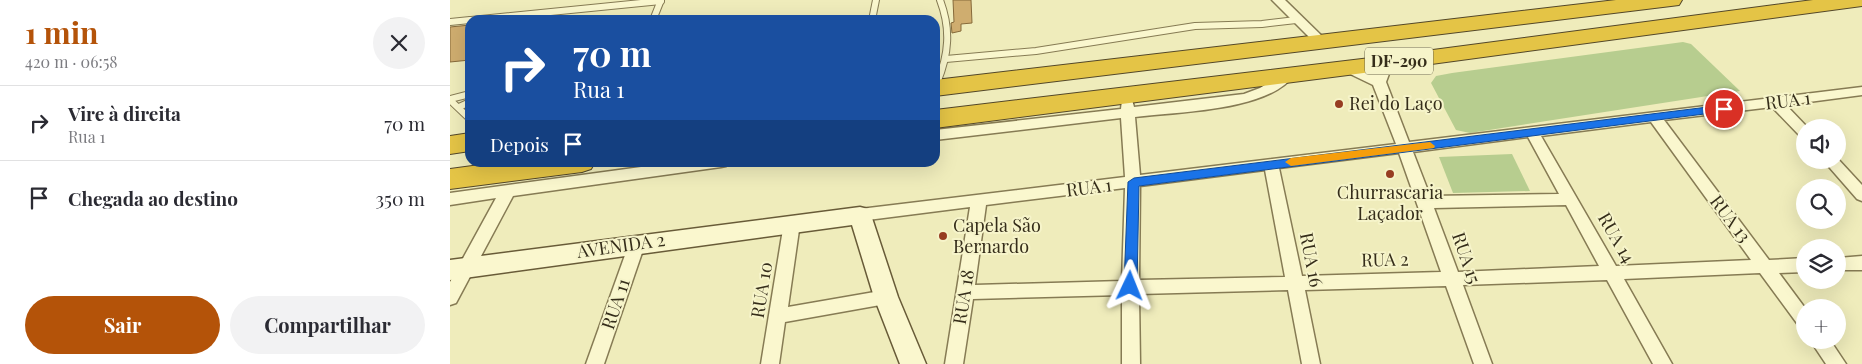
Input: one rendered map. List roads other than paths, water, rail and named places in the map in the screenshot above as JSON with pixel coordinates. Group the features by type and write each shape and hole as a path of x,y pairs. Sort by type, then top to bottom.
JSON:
{"highway":[{"name":"DF-290","path":"940,85 1671,0"},
{"name":"DF-290","path":"940,119 1127,104 1287,75 1349,68 1383,73 1538,42 1858,2"},
{"path":"1511,20 1540,21 1608,12 1617,14 1625,21 1624,24 1618,27 1552,36 1542,38 1538,42"},
{"path":"450,145 465,143"},
{"path":"450,179 543,167"}],"street":[{"path":"1278,0 1296,20 1321,42"},
{"name":"RUA 15","path":"1383,73 1406,148 1483,364"},
{"name":"RUA 1","path":"792,223 1862,92"},
{"path":"1776,102 1796,123"},
{"path":"940,134 1127,104 1134,182 1130,286 1131,364"},
{"name":"RUA 13","path":"1655,118 1796,308"},
{"name":"RUA 14","path":"1533,133 1613,272 1663,364"},
{"name":"RUA 16","path":"1271,165 1311,364"},
{"path":"450,199 683,167"},
{"path":"1838,169 1862,195"},
{"path":"450,298 458,269 508,191"},
{"path":"1425,202 1570,199"},
{"name":"RUA 18","path":"954,364 979,201"},
{"path":"860,215 886,297 913,364"},
{"name":"AVENIDA 2","path":"458,269 792,223"},
{"name":"RUA 10","path":"770,364 792,223"},
{"name":"RUA 11","path":"595,364 637,244"},
{"path":"1846,264 1862,263"},
{"name":"RUA 2","path":"965,292 1130,286 1452,279 1796,265"},
{"path":"778,316 886,297"},
{"path":"1825,349 1836,364"}],"lane":[{"path":"513,15 615,3 661,0 655,15"},
{"path":"873,15 876,0"},
{"path":"940,0 950,30 949,48 940,81"},
{"path":"946,59 1064,47 1195,26 1262,24 1296,20"},
{"path":"450,22 465,21"},
{"path":"450,100 465,96"},
{"path":"450,100 465,114"},
{"path":"458,107 465,104"}],"place":[{"name":"Rei do Laço","path":"1339,104"},
{"name":"Churrascaria Laçador","path":"1390,174"},
{"name":"Capela São Bernardo","path":"943,236"}]}
